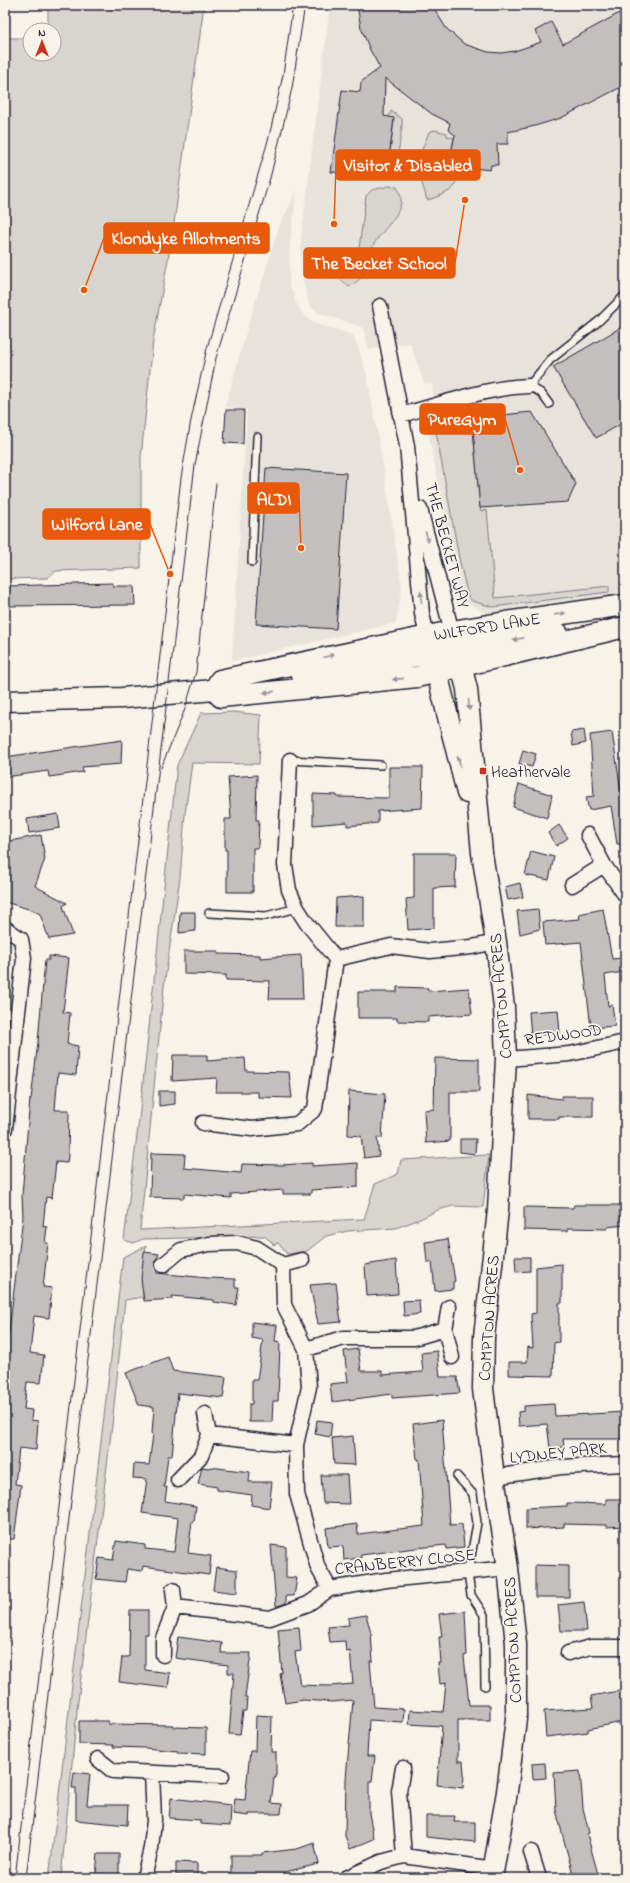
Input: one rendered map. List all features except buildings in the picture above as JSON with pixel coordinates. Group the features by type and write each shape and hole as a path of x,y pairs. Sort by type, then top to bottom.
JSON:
{"street":[{"name":"THE BECKET WAY","path":"380,306 410,472 457,649"},
{"path":"400,415 492,390 513,386 529,386"},
{"name":"THE BECKET WAY","path":"410,472 422,614 432,654"},
{"name":"WILFORD LANE","path":"457,649 506,622 625,605"},
{"path":"214,690 220,680 255,672 291,676 432,654 607,622 625,622"},
{"name":"WILFORD LANE","path":"5,701 122,698 214,690 222,697 417,677 432,654 457,649 625,628"},
{"name":"COMPTON ACRES","path":"457,649 467,689 482,853 504,1006 506,1059 498,1210 484,1337 483,1389 494,1477 508,1568 516,1644 516,1719 507,1792 493,1874"},
{"name":"COMPTON ACRES","path":"432,654 482,853"},
{"path":"203,1123 252,1129 297,1124 315,1109 336,959 297,908 289,890 285,865 290,760"},
{"path":"588,835 604,865 625,894"},
{"path":"572,885 604,865"},
{"path":"5,928 21,939 24,958 5,1128"},
{"path":"336,959 391,946 430,951 472,947 496,942"},
{"name":"REDWOOD","path":"506,1059 564,1054 625,1042"},
{"path":"163,1265 181,1250 209,1244 237,1243 257,1248 283,1265 302,1260"},
{"name":"CRANBERRY CLOSE","path":"283,1265 284,1305 306,1349 308,1387 296,1445 297,1494 318,1568 330,1589 386,1580 508,1568"},
{"path":"449,1307 445,1329 452,1357"},
{"path":"306,1349 344,1338 414,1338 445,1329"},
{"path":"178,1480 201,1456 209,1435 205,1414"},
{"path":"209,1435 296,1445"},
{"name":"LYDNEY PARK","path":"494,1477 562,1467 625,1464"},
{"path":"175,1607 270,1618 308,1604 330,1589"},
{"path":"163,1655 163,1638 175,1607 174,1590"},
{"path":"568,1653 591,1647 625,1647"},
{"path":"98,1760 113,1771 222,1776"},
{"path":"403,1768 399,1791 404,1856"},
{"path":"144,1878 151,1848 154,1820 152,1773"},
{"path":"531,1852 539,1878"},
{"path":"347,1878 381,1862 404,1856 493,1874"}],"lane":[{"path":"549,404 540,393 529,386 550,360 599,321 625,295"},
{"path":"252,562 257,437"},
{"path":"290,760 381,765"},
{"path":"209,913 266,916 297,908"},
{"path":"457,1476 473,1494 477,1523 468,1573 471,1595 484,1615 485,1686"}],"shaded area":[{"path":"48,5 204,5 172,238 153,341 141,457 141,568 56,571 47,578 5,579 5,38 22,38 22,62 62,62 62,22 48,22"},
{"path":"330,5 625,5 625,595 574,605 489,615 467,602 459,594 428,430 429,421 435,415 432,396 433,385 424,383 410,343 369,350 364,331 361,327 319,313 309,305 301,274 301,239"},
{"path":"391,111 402,119 399,147 394,174 381,176 383,164 388,166 394,121 389,117"},
{"path":"434,130 447,133 447,136 454,138 450,157 441,165 422,156 421,152 429,132"},
{"path":"424,170 455,178 455,186 437,197 427,200 420,176"},
{"path":"389,186 397,187 401,195 401,203 398,211 373,246 365,275 349,287 337,276 337,270 353,267 358,256 366,196 372,190"},
{"path":"297,190 290,244 289,286 294,294 296,303 304,315 312,322 353,335 358,347 367,376 383,465 402,587 396,623 232,661 247,409 225,407 250,319 279,227"},
{"path":"471,415 480,508 481,511 487,510 495,598 609,586 609,592 493,607 472,601 468,596 460,563 436,432 437,427"},
{"path":"233,712 261,715 259,764 192,763 185,814 180,878 164,986 140,1230 364,1219 375,1184 398,1174 401,1160 489,1155 483,1207 453,1206 438,1210 396,1228 348,1231 326,1236 307,1251 287,1254 278,1243 273,1245 272,1242 264,1236 143,1239 134,1243 124,1240 140,1111 177,765 201,713"},
{"path":"146,1246 142,1283 143,1297 125,1300 112,1425 78,1701 61,1878 49,1878 123,1257"}],"tram line":[{"path":"15,1878 181,478 191,420 207,348 269,137 283,75 293,5"},
{"path":"26,1878 195,465 216,358 270,178 283,126 292,88 305,5"},
{"path":"161,768 185,709 196,672 216,483"}],"place":[{"name":"The Becket School","path":"465,200"},
{"name":"Visitor & Disabled","path":"334,224"},
{"name":"Klondyke Allotments","path":"84,290"},
{"name":"PureGym","path":"520,470"},
{"name":"ALDI","path":"301,548"},
{"name":"Wilford Lane","path":"170,574"},
{"name":"Heathervale","path":"483,771"}]}
